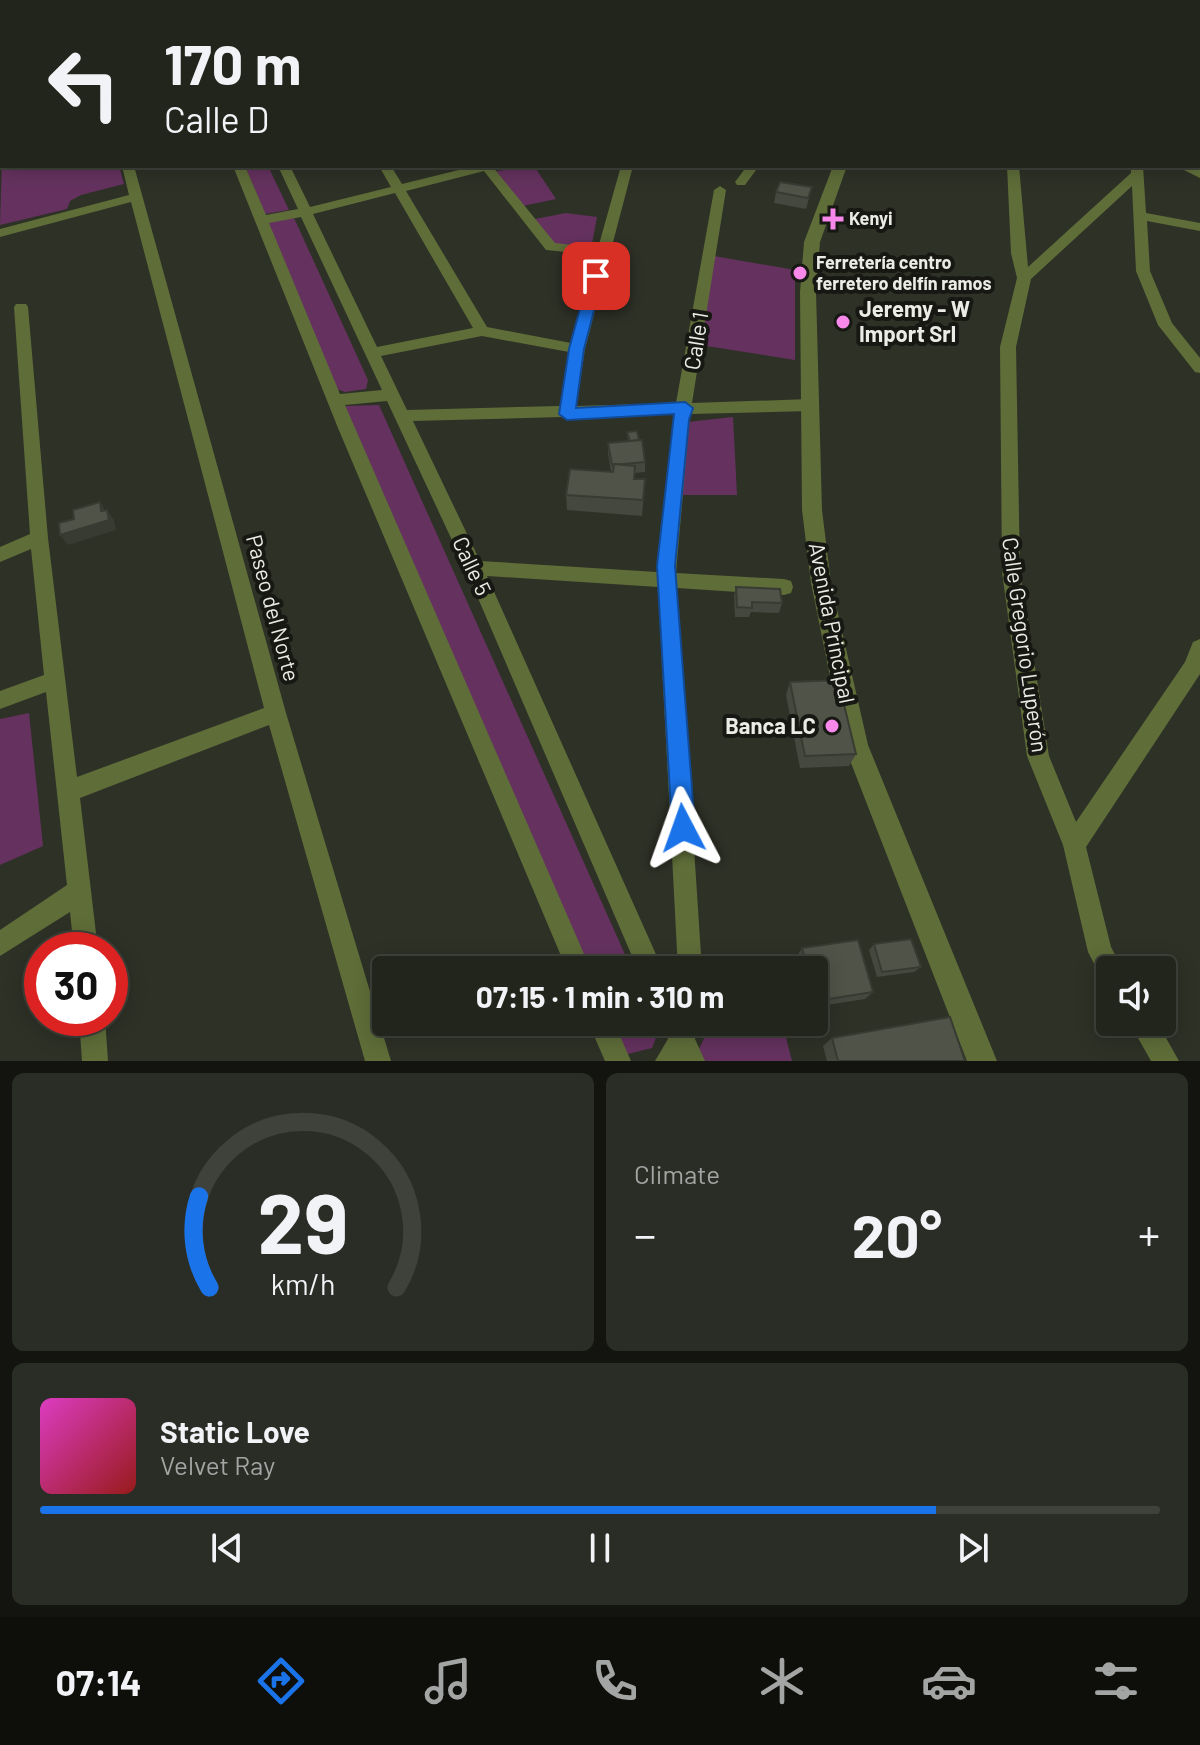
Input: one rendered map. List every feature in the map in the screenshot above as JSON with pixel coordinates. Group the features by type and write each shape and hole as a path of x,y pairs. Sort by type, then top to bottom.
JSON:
{"street":[{"name":"Paseo del Norte","path":"129,168 276,713 378,1061"},
{"path":"240,168 335,400 573,956"},
{"name":"Calle 5","path":"285,168 474,568 645,956"},
{"path":"386,168 479,327"},
{"path":"261,220 305,212 478,168"},
{"path":"488,168 551,247 602,252"},
{"path":"567,414 577,349 626,168"},
{"path":"741,182 752,168"},
{"name":"Avenida Principal","path":"839,168 812,242 808,292 812,510 821,583 856,745 982,1061"},
{"name":"Calle Gregorio Luperón","path":"1013,168 1018,253 1024,278 1008,347 1011,572 1038,756 1074,845 1102,956"},
{"path":"1024,278 1137,170"},
{"path":"1137,170 1143,271 1165,325 1200,368"},
{"name":"Calle 1","path":"691,956 667,578 681,420 720,190"},
{"path":"0,233 137,197"},
{"path":"1142,216 1200,227"},
{"path":"21,307 39,538 84,932"},
{"path":"371,353 479,327 577,349"},
{"path":"335,400 390,395"},
{"path":"401,416 567,414 810,405"},
{"path":"0,555 39,538"},
{"path":"474,568 784,587"},
{"path":"1074,845 1194,666 1200,648"},
{"path":"0,700 57,679"},
{"path":"69,791 276,713"},
{"path":"0,944 81,890"},
{"path":"93,1036 95,1061"},
{"path":"607,1036 618,1061"},
{"path":"1151,1036 1166,1061"}],"shaded area":[{"path":"2,168 120,168 124,184 81,195 70,201 67,209 0,225"},
{"path":"246,168 269,168 289,210 265,214"},
{"path":"535,168 556,199 518,207 494,172"},
{"path":"566,213 597,217 591,249 551,246 530,220"},
{"path":"294,218 368,380 366,389 345,392 337,389 263,223"},
{"path":"714,256 795,270 795,360 700,345"},
{"path":"379,405 626,956 574,956 345,406"},
{"path":"733,417 737,495 682,495 688,422"},
{"path":"29,713 43,846 0,865 0,719"},
{"path":"607,1036 657,1036 652,1048 616,1057"},
{"path":"705,1036 786,1036 792,1061 693,1061"}],"building":[{"path":"780,182 812,187 808,198 776,192"},
{"path":"637,431 639,440 630,441 627,432"},
{"path":"642,440 645,462 612,465 608,443"},
{"path":"614,464 635,466 634,479 645,479 643,500 566,495 570,469 613,472"},
{"path":"100,502 101,511 107,510 109,520 60,535 59,523 74,519 73,510"},
{"path":"736,587 780,589 782,603 752,602 752,608 737,607"},
{"path":"838,680 856,754 805,756 790,682"},
{"path":"911,939 921,967 882,972 874,944"},
{"path":"858,940 873,992 828,999 828,956 804,956 802,948"},
{"path":"950,1017 965,1061 838,1061 832,1038"}],"place":[{"name":"Kenyi","path":"833,219"},
{"name":"Ferretería centro ferretero delfín ramos","path":"800,273"},
{"name":"Jeremy - W Import Srl","path":"843,322"},
{"name":"Banca LC","path":"832,726"}],"route":[{"path":"596,276 577,349 567,414 685,408 681,420 666,566 683,828"}]}
